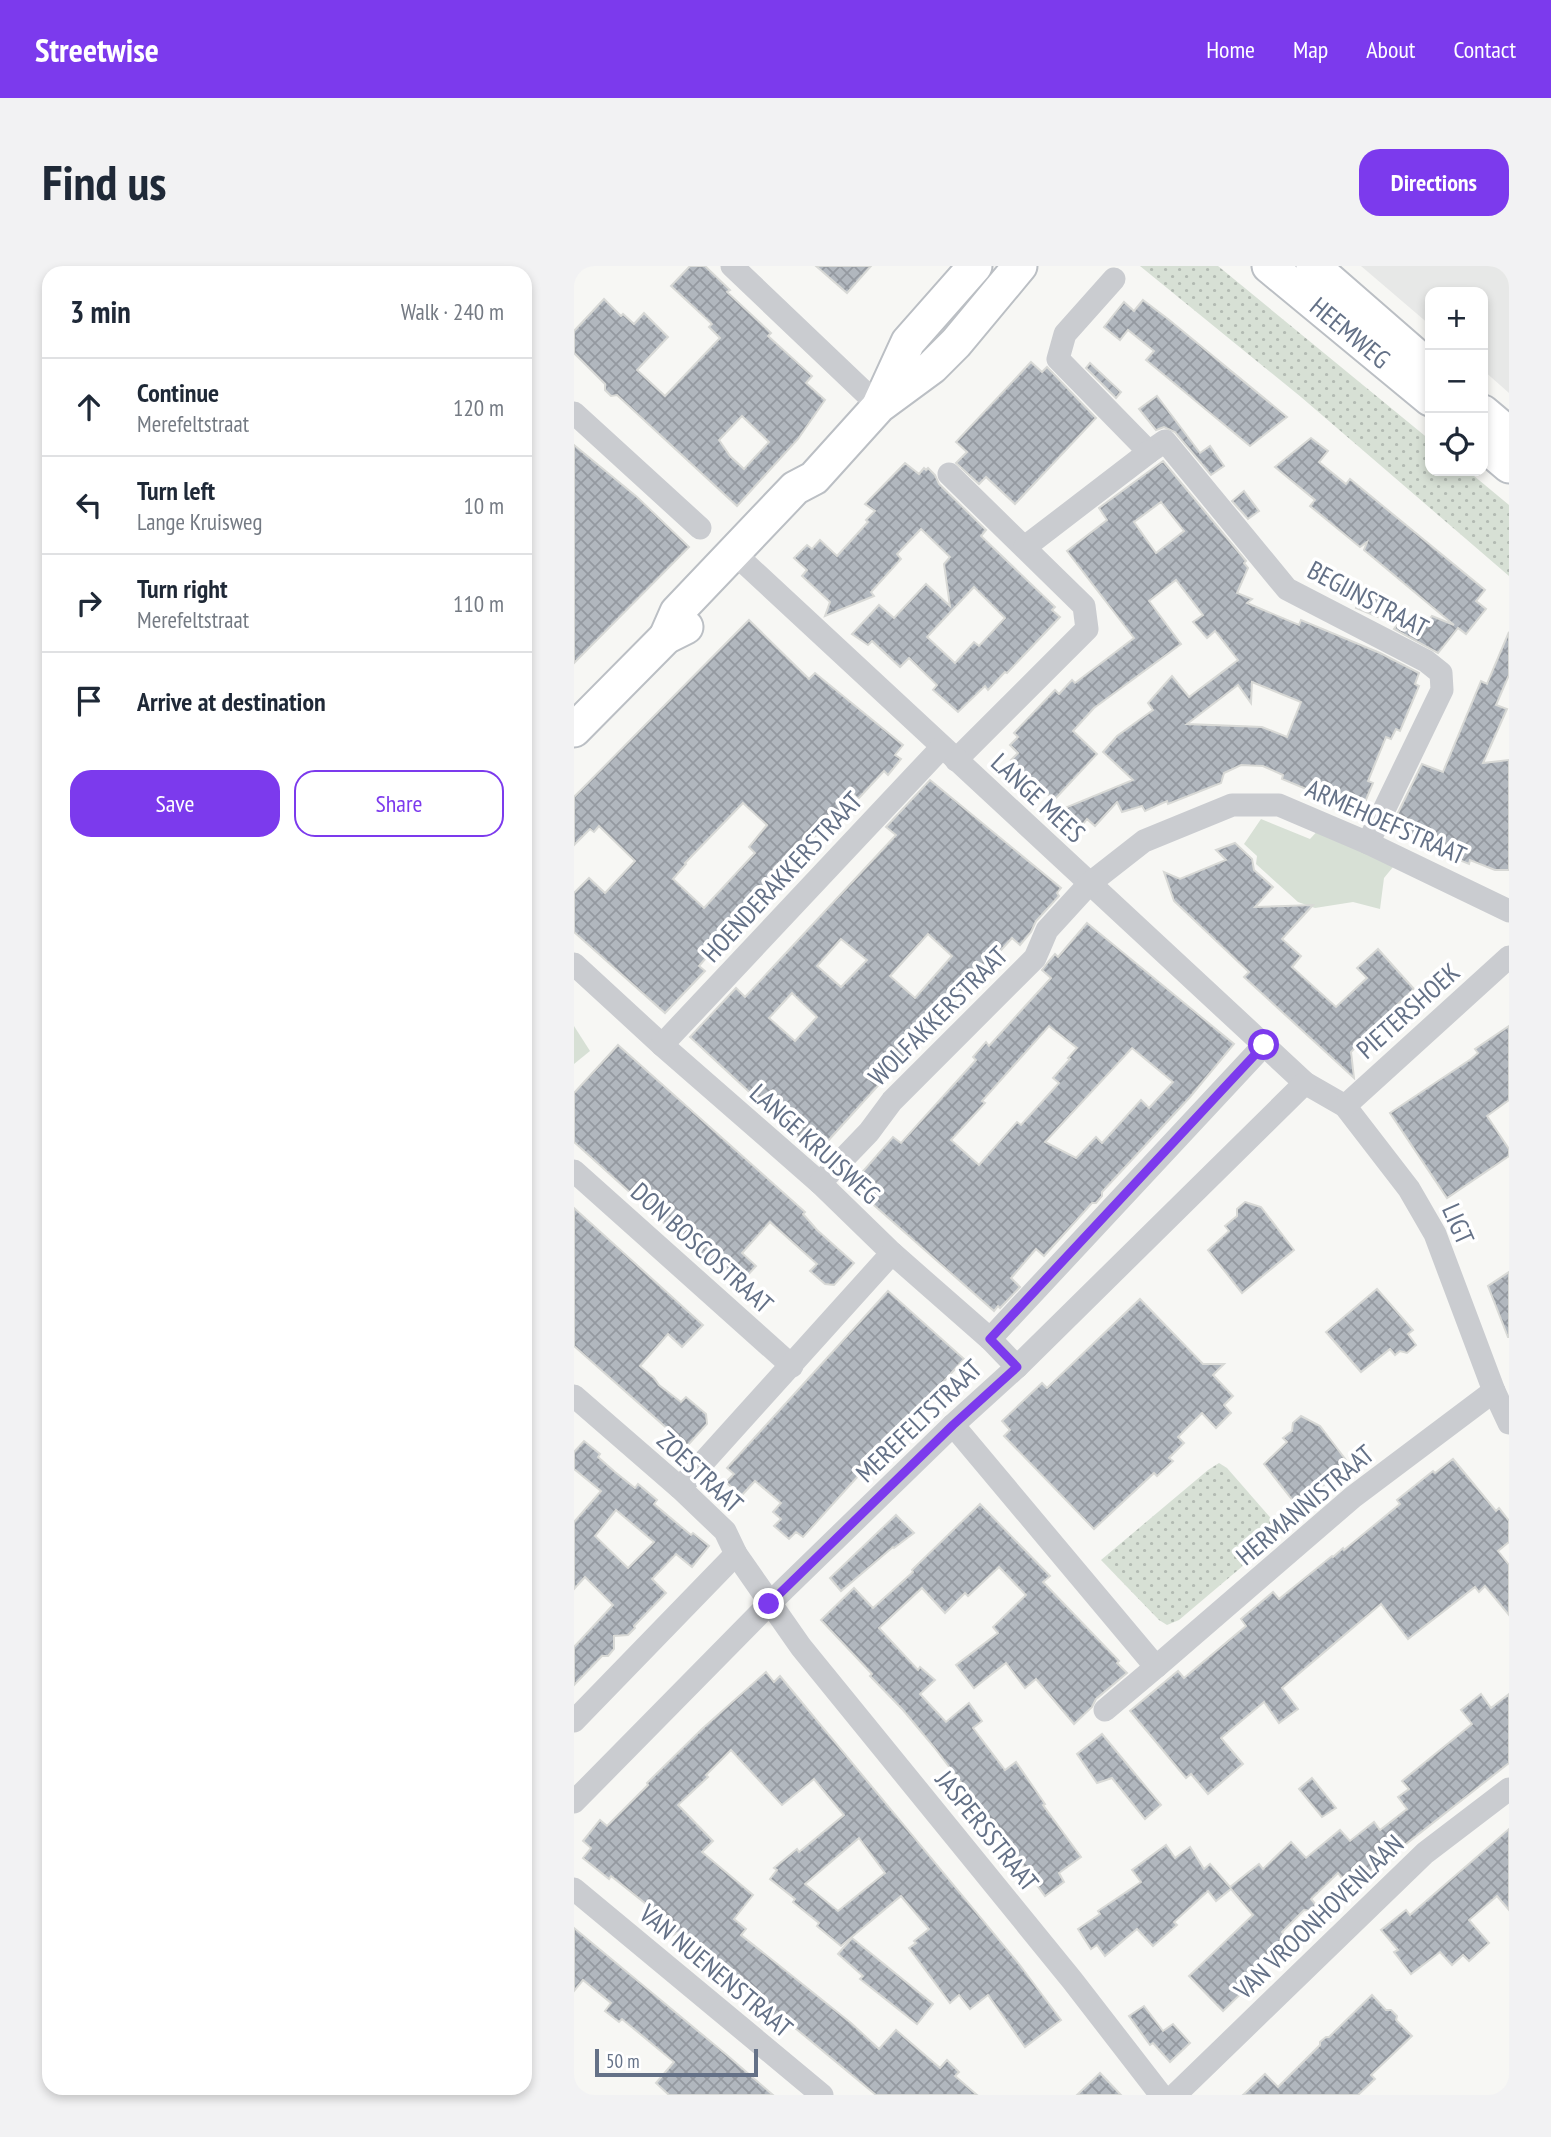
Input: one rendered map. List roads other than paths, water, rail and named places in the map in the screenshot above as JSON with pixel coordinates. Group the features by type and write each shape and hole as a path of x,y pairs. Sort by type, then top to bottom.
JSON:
{"main road":[{"path":"878,405 908,342 975,266"},
{"path":"574,730 666,636 690,625 740,559 808,499 814,478 878,405 932,367 956,343 1020,266"},
{"name":"HEEMWEG","path":"1269,266 1425,395"},
{"name":"HEEMWEG","path":"1313,266 1425,364"},
{"path":"1484,413 1509,434"},
{"path":"1488,448 1509,467"}],"street":[{"path":"732,266 878,405"},
{"path":"1025,547 1149,452 1058,359 1065,334 1114,279"},
{"path":"574,412 700,528"},
{"name":"BEGIJNSTRAAT","path":"1149,452 1165,441 1287,589 1426,661 1441,673 1442,690 1368,843"},
{"path":"949,474 1084,607 1087,629 949,753"},
{"name":"LANGE MEES","path":"740,559 1305,1083"},
{"name":"HOENDERAKKERSTRAAT","path":"662,1045 949,753"},
{"name":"ARMEHOEFSTRAAT","path":"1089,884 1144,841 1231,805 1279,805 1368,843 1509,911"},
{"name":"WOLFAKKERSTRAAT","path":"820,1183 869,1132 892,1101 1035,958 1047,930 1089,884"},
{"name":"PIETERSHOEK","path":"1345,1106 1509,957"},
{"name":"LANGE KRUISWEG","path":"574,964 820,1183 1017,1367"},
{"name":"MEREFELTSTRAAT","path":"990,1339 1264,1045"},
{"name":"MEREFELTSTRAAT","path":"574,1802 769,1604 953,1425 1017,1367 1305,1083"},
{"name":"LIGT","path":"1305,1083 1345,1106 1409,1189 1436,1234 1494,1391 1509,1423"},
{"name":"DON BOSCOSTRAAT","path":"574,1171 792,1366"},
{"path":"680,1488 892,1253"},
{"name":"HERMANNISTRAAT","path":"1105,1710 1353,1497 1494,1391"},
{"name":"ZOESTRAAT","path":"577,1406 680,1488 725,1531 736,1554 769,1604"},
{"path":"953,1425 1156,1667"},
{"path":"574,1721 736,1554"},
{"name":"JASPERSSTRAAT","path":"769,1604 1072,1980 1161,2095"},
{"name":"VAN VROONHOVENLAAN","path":"1175,2095 1425,1853 1509,1789"},
{"name":"VAN NUENENSTRAAT","path":"574,1889 822,2095"}]}
